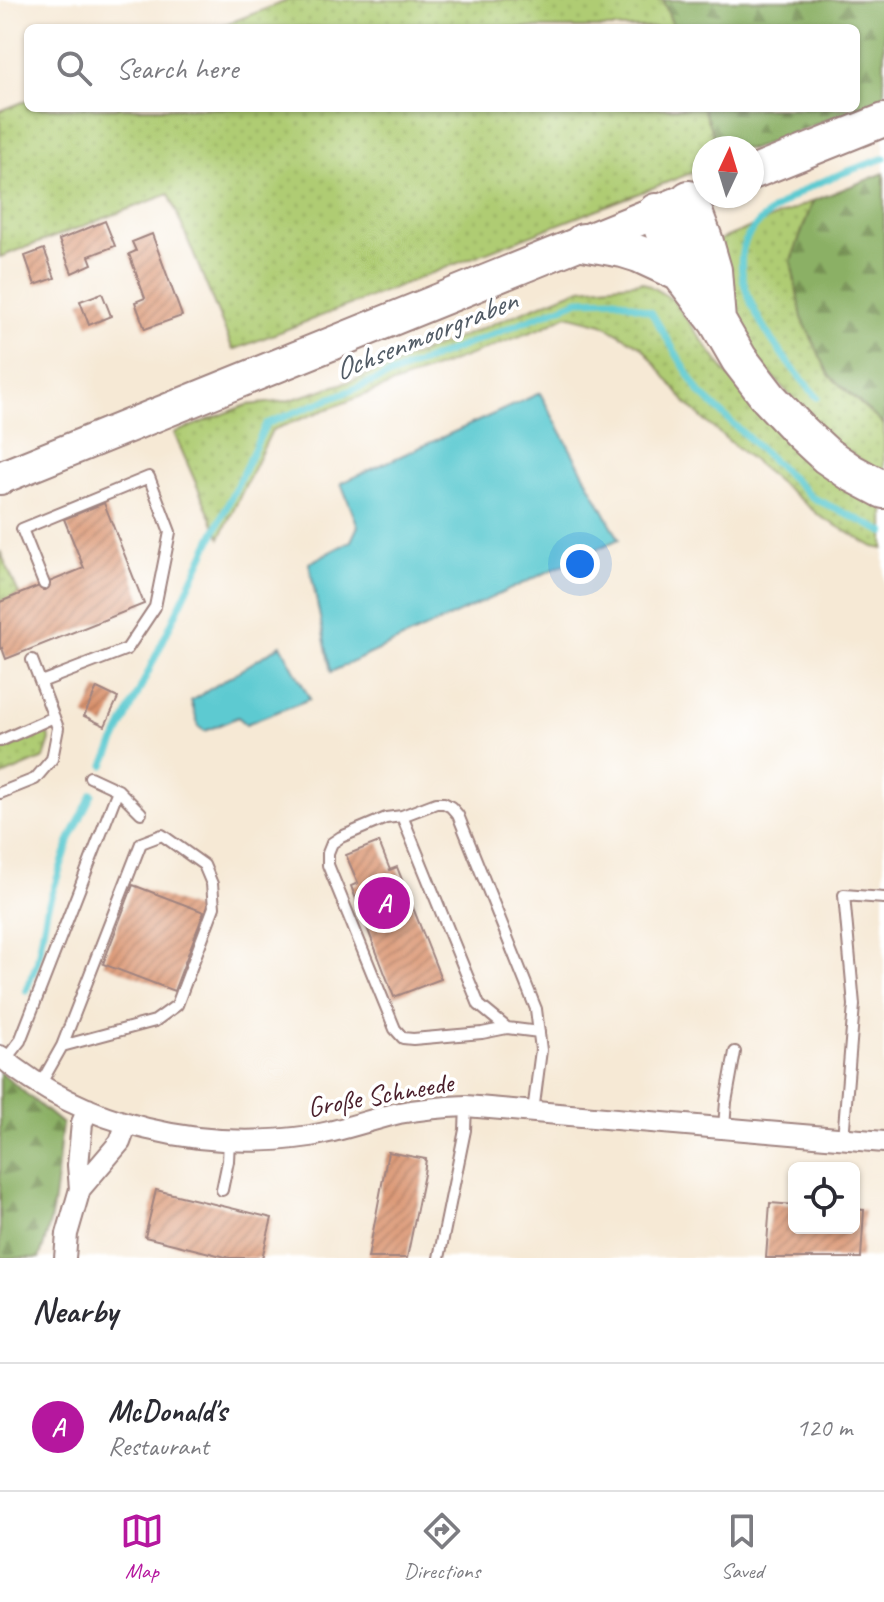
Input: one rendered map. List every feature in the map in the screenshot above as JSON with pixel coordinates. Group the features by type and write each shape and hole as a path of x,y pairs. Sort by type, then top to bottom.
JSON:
{"highway":[{"path":"680,273 683,201"},
{"path":"683,201 704,239 713,270 717,321"},
{"path":"583,242 639,254 680,273 717,321 739,359 800,431 839,465 884,490"}],"main road":[{"path":"764,168 884,120"},
{"path":"0,478 683,201"}],"street":[{"name":"Große Schneede","path":"3,1058 40,1085 88,1109 151,1131 187,1137 283,1139 314,1135 400,1113 466,1106 884,1142"},
{"path":"65,1258 67,1234 80,1189 78,1165 82,1123 88,1109"},
{"path":"80,1189 120,1142 127,1123"}],"lane":[{"path":"41,682 127,649 155,607 170,532 149,477 22,529 44,584"},
{"path":"0,793 35,779 52,759 58,728 32,660"},
{"path":"0,741 54,717"},
{"path":"90,777 118,790 141,813"},
{"path":"3,1058 20,1041 118,790"},
{"path":"533,1112 541,1050 539,1032 536,1009 458,815 444,803 436,803 402,816 386,818 332,843 328,865 395,1029 403,1038 482,1033 507,1028 539,1032"},
{"path":"402,816 479,1005 507,1028"},
{"path":"40,1085 62,1046 141,843 162,835 204,865 213,895 214,907 177,1005 155,1021 62,1046"},
{"path":"843,1139 854,1005 844,895 884,898"},
{"path":"724,1127 735,1052"},
{"path":"439,1258 465,1130 466,1106"},
{"path":"222,1190 229,1140"}],"green space":[{"path":"289,0 663,0 672,24 226,24"},
{"path":"663,0 884,0 884,98 860,107 860,24 672,24"},
{"path":"24,102 24,112 704,112 714,136 692,136 692,173 233,350 169,194 0,257 0,111"},
{"path":"704,112 848,112 764,144 764,136 714,136"},
{"path":"884,173 884,425 829,375 802,318 791,261 813,201"},
{"path":"813,201 791,261 829,375 884,425 884,474 836,444 754,357 737,321 714,253 715,242"},
{"path":"643,282 672,299 726,373 759,406 884,505 884,549 874,547 821,517 706,422 686,403 642,347 602,324 567,315 544,327 272,430 220,538 174,433 247,405 287,401 357,379 581,288"},
{"path":"0,551 19,594 0,602"},
{"path":"46,731 50,740 44,758 0,777 0,752"},
{"path":"0,1072 62,1124 52,1209 39,1258 0,1258"}],"water":[{"path":"540,393 619,539 331,672 309,563 351,541 358,526 341,483"},
{"path":"281,645 310,699 246,724 238,717 205,731 199,727 191,701"}],"building":[{"path":"105,221 115,246 89,256 92,264 72,273 59,240"},
{"path":"152,234 182,316 145,329 135,302 145,298 129,254 136,251 132,242"},
{"path":"44,249 55,278 35,285 25,256"},
{"path":"102,293 111,316 89,325 80,301"},
{"path":"104,503 144,604 6,659 0,649 0,602 84,568 64,519"},
{"path":"97,688 118,698 105,726 84,716"},
{"path":"379,842 390,870 397,867 441,979 394,997 351,886 358,883 346,855"},
{"path":"133,885 204,912 174,991 103,964"},
{"path":"388,1152 426,1159 424,1174 407,1258 368,1258"},
{"path":"156,1190 272,1218 262,1258 230,1258 145,1237"},
{"path":"770,1203 788,1204 788,1234 860,1234 860,1210 864,1210 861,1258 766,1258"}],"waterway":[{"path":"817,397 790,365 762,325 751,303 741,261 745,242 761,221 799,193 829,178 884,158"},
{"name":"Ochsenmoorgraben","path":"104,765 266,424 579,300 616,299 651,312 700,393 813,498 884,532"},
{"name":"Ochsenmoorgraben","path":"26,990 37,963 47,909 70,839 92,794"}],"place":[{"name":"McDonald's","path":"384,903"}]}
